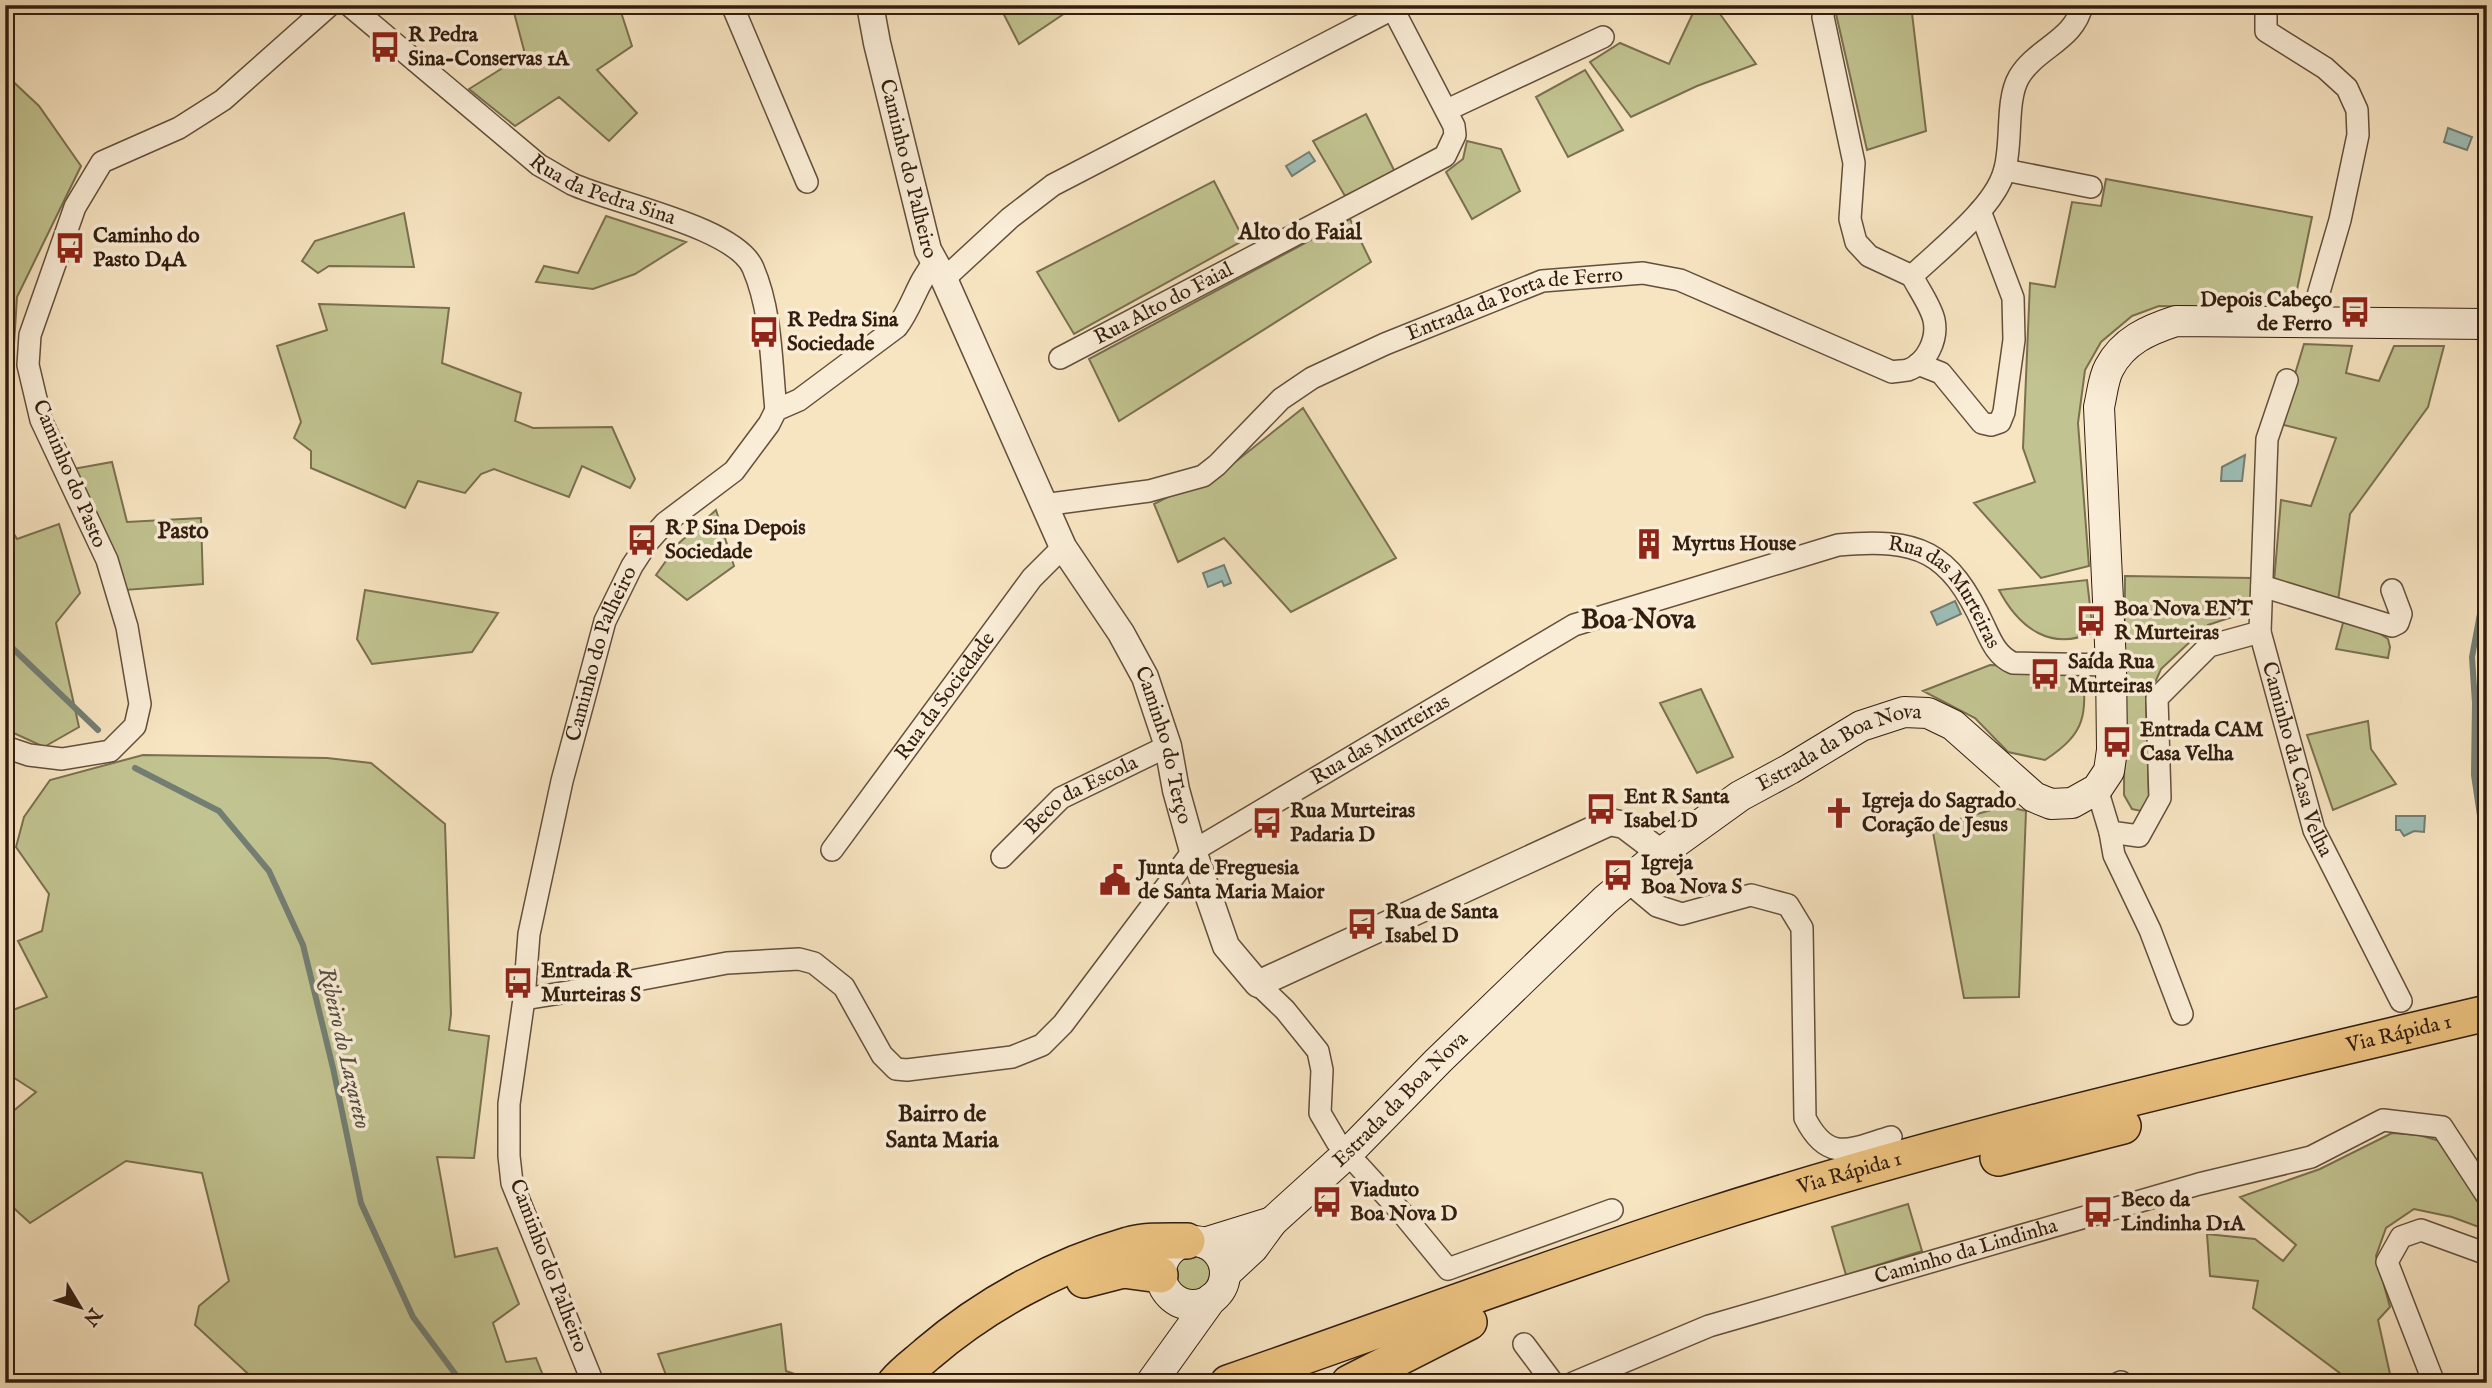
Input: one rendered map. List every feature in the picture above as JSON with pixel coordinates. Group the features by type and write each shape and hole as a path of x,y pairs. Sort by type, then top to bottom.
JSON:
{"highway":[{"name":"Via Rápida 1","path":"1233,1381 1696,1220 1883,1165 2044,1120 2487,1013"},
{"name":"Via Rápida 1","path":"1297,1383 1725,1235 1892,1186 2487,1036"},
{"path":"923,1383 943,1363 1015,1312 1078,1281 1123,1270 1160,1273 1196,1242"},
{"path":"895,1383 943,1341 1019,1289 1098,1255 1130,1244 1160,1273"},
{"path":"1349,1383 1469,1322"}],"main road":[{"path":"2097,789 2109,771 2112,750 2112,665 2099,407 2108,369 2124,347 2147,330 2176,321 2487,324"},
{"name":"Estrada da Boa Nova","path":"1151,1383 1219,1286 1272,1222 1348,1153 1438,1061 1627,881 1740,796 1861,726 1904,712 1928,713 1953,725 2034,797 2051,804 2072,803 2097,789"},
{"name":"Estrada da Boa Nova","path":"1196,1242 1272,1222"},
{"path":"1160,1273 1200,1304 1219,1286 1224,1263 1219,1253 1196,1242"},
{"path":"1160,1273 1178,1348"}],"street":[{"name":"Caminho do Pasto","path":"5,747 49,758 73,758 110,751 135,726 140,704 127,627 107,560 41,420 28,365 30,335 75,206 102,162 179,128 223,100 330,5"},
{"name":"Rua da Pedra Sina","path":"349,5 539,165 571,183 713,234 736,248 752,265 767,317 776,410"},
{"path":"732,5 807,182"},
{"name":"Caminho do Palheiro","path":"593,1383 512,1183 509,1104 524,999 529,934 562,781 605,621 632,566 647,543 666,523 734,471 769,424 776,410 799,400 897,327 909,311 919,282 939,271 923,235 870,5"},
{"path":"1912,276 1980,211 1999,185 2005,170 2017,80 2026,65 2063,38 2074,24 2082,5"},
{"path":"2266,5 2266,31 2325,68 2347,88 2357,110 2358,135 2340,220 2310,323"},
{"path":"939,271 1053,186 1396,7"},
{"name":"Rua Alto do Faial","path":"1060,358 1445,156 1455,135 1447,110 1396,7"},
{"path":"1819,9 1854,163 1850,219 1856,242 1869,256 1912,276 1934,320 1935,335 1928,353 1918,364 1941,373 1982,423 1991,425 2000,422 2004,412 2015,318 2013,298 1980,211"},
{"path":"1447,110 1603,37"},
{"path":"2005,170 2091,187"},
{"name":"Caminho do Terço","path":"939,271 1063,547 1121,633 1145,677 1168,746 1176,790 1193,851 1226,946 1300,1027 1318,1051 1322,1070 1320,1113 1337,1142 1402,1213 1448,1269 1612,1210"},
{"name":"Entrada da Porta de Ferro","path":"1043,505 1149,491 1203,476 1217,466 1281,399 1312,378 1385,344 1542,281 1643,273 1680,280 1892,372 1908,370 1918,364"},
{"name":"Caminho da Casa Velha","path":"2287,380 2267,439 2260,632 2314,830 2401,1001"},
{"name":"Rua das Murteiras","path":"524,999 727,962 799,959 814,963 844,988 882,1055 896,1069 1013,1057 1042,1045 1063,1024 1193,851 1574,625 1838,545 1874,542 1906,544 1926,553 1955,574 1970,595 2002,658 2013,663 2112,665"},
{"name":"Rua da Sociedade","path":"832,850 1032,578 1063,547"},
{"path":"2262,586 2392,626 2399,623 2401,614 2392,590"},
{"path":"2110,832 2138,836 2160,799 2157,698 2208,646 2260,632"},
{"name":"Beco da Escola","path":"1002,857 1061,798 1168,746"},
{"path":"2097,789 2114,855 2150,930 2182,1014"},
{"path":"1258,984 1610,821 1624,825 1661,853"},
{"path":"1627,881 1657,906 1682,914 1751,895 1788,905 1802,928 1805,1118 1814,1136 1827,1147 1843,1151 1891,1137"},
{"name":"Caminho da Lindinha","path":"1573,1383 1709,1326 2199,1184 2311,1157 2383,1120 2442,1127 2487,1196"},
{"path":"2434,1383 2387,1262 2401,1237 2421,1230 2487,1254"},
{"path":"1524,1344 1553,1383"}],"green space":[{"path":"512,5 637,5 621,12 632,46 597,70 637,113 609,141 559,97 515,126 469,89 525,54"},
{"path":"999,5 1077,5 1019,44"},
{"path":"1681,5 1725,5 1720,14 1756,64 1697,86 1631,117 1590,62 1620,43 1669,64 1693,13"},
{"path":"1834,5 1911,5 1926,131 1867,150"},
{"path":"1585,70 1623,130 1568,157 1536,97"},
{"path":"5,74 39,106 81,166 17,297 11,392 5,393"},
{"path":"1366,114 1395,172 1345,196 1313,141"},
{"path":"1467,141 1501,149 1520,191 1472,219 1446,172 1463,159"},
{"path":"2106,179 2312,217 2293,309 2159,306 2132,316 2101,342 2085,370 2078,423 2089,566 2041,578 1974,503 2035,482 2023,448 2030,283 2055,287 2072,202 2101,206"},
{"path":"1214,181 1244,240 1074,334 1037,272"},
{"path":"404,213 414,267 329,266 318,273 302,261 315,241"},
{"path":"606,216 686,242 635,274 593,289 536,282 544,266 578,273"},
{"path":"1350,219 1371,262 1119,421 1089,359"},
{"path":"319,304 449,308 442,363 521,393 515,421 533,428 612,427 635,479 630,488 582,466 569,497 494,469 481,474 465,493 418,481 405,508 311,468 311,451 294,438 301,422 277,346 327,330"},
{"path":"2304,344 2352,346 2346,373 2379,381 2394,346 2444,346 2428,407 2350,514 2338,601 2274,582 2281,500 2311,506 2336,438 2280,424"},
{"path":"1303,408 1396,558 1291,612 1224,538 1178,562 1154,504 1234,463"},
{"path":"112,462 127,522 201,518 203,584 125,590 73,469"},
{"path":"716,510 734,566 687,600 656,575 678,544"},
{"path":"5,519 17,539 59,524 80,593 56,623 79,727 44,747 5,729"},
{"path":"2125,576 2253,578 2250,611 2208,625 2161,669 2146,703 2149,800 2141,811 2132,809 2124,795"},
{"path":"2087,580 2093,632 2063,639 2050,638 2026,625 2007,604 1999,590"},
{"path":"365,590 498,613 472,652 372,664 357,639"},
{"path":"2344,619 2388,639 2388,658 2336,649"},
{"path":"1990,665 2083,669 2084,699 2081,722 2069,741 2045,760 2008,752 1975,718 1923,691"},
{"path":"1701,689 1733,757 1697,773 1660,703"},
{"path":"2368,721 2371,749 2396,784 2333,810 2307,735"},
{"path":"143,755 327,758 371,763 445,824 451,1014 449,1030 489,1036 474,1158 437,1157 455,1257 497,1248 519,1304 493,1323 506,1362 536,1358 546,1383 258,1383 195,1325 199,1306 229,1281 202,1173 126,1161 30,1223 5,1200 5,1118 36,1092 5,1072 5,1013 47,997 18,941 42,931 49,894 16,847 24,817 50,780"},
{"path":"2005,806 2026,811 2019,997 1964,998 1932,827"},
{"path":"2392,1133 2419,1135 2440,1141 2478,1201 2487,1208 2487,1230 2452,1217 2414,1209 2386,1228 2376,1256 2390,1307 2378,1320 2392,1383 2335,1383 2341,1374 2253,1308 2258,1281 2210,1276 2207,1234 2255,1239 2283,1261 2296,1245 2240,1197 2320,1169"},
{"path":"1908,1204 1922,1251 1846,1275 1832,1227"},
{"path":"1191,1253 1204,1259 1210,1272 1204,1285 1191,1291 1178,1285 1172,1272 1178,1259"},
{"path":"781,1324 786,1371 812,1380 813,1383 669,1383 658,1354"}],"water":[{"path":"2448,128 2472,137 2467,150 2444,142"},
{"path":"1309,152 1315,161 1292,176 1286,166"},
{"path":"2245,455 2242,481 2221,481 2222,467"},
{"path":"1224,565 1231,583 1224,586 1222,581 1208,587 1203,573"},
{"path":"1955,601 1961,614 1937,625 1931,612"},
{"path":"2396,816 2425,816 2424,832 2414,831 2404,836 2400,830 2396,830"}],"waterway":[{"path":"2487,561 2472,657 2475,703 2474,775 2486,856 2487,939"},
{"name":"Ribeiro do Lazareto","path":"5,641 98,730"},
{"name":"Ribeiro do Lazareto","path":"135,768 219,811 269,871 303,945 333,1068 361,1203 413,1317 462,1383"}],"place":[{"name":"R Pedra Sina-Conservas 1A","path":"385,47"},
{"name":"Caminho do Pasto D4A","path":"70,248"},
{"name":"Depois Cabeço de Ferro","path":"2355,312"},
{"name":"R Pedra Sina Sociedade","path":"764,332"},
{"name":"R P Sina Depois Sociedade","path":"642,540"},
{"name":"Myrtus House","path":"1649,544"},
{"name":"Boa Nova ENT R Murteiras","path":"2091,621"},
{"name":"Saída Rua Murteiras","path":"2045,674"},
{"name":"Entrada CAM Casa Velha","path":"2117,742"},
{"name":"Ent R Santa Isabel D","path":"1601,809"},
{"name":"Igreja do Sagrado Coração de Jesus","path":"1839,813"},
{"name":"Rua Murteiras Padaria D","path":"1267,823"},
{"name":"Igreja Boa Nova S","path":"1618,875"},
{"name":"Junta de Freguesia de Santa Maria Maior","path":"1115,880"},
{"name":"Rua de Santa Isabel D","path":"1362,924"},
{"name":"Entrada R Murteiras S","path":"518,983"},
{"name":"Viaduto Boa Nova D","path":"1327,1202"},
{"name":"Beco da Lindinha D1A","path":"2098,1212"}],"district":[{"name":"Alto do Faial","path":"1300,232"},
{"name":"Pasto","path":"183,531"},
{"name":"Boa Nova","path":"1638,620"},
{"name":"Bairro de Santa Maria","path":"942,1127"}]}
